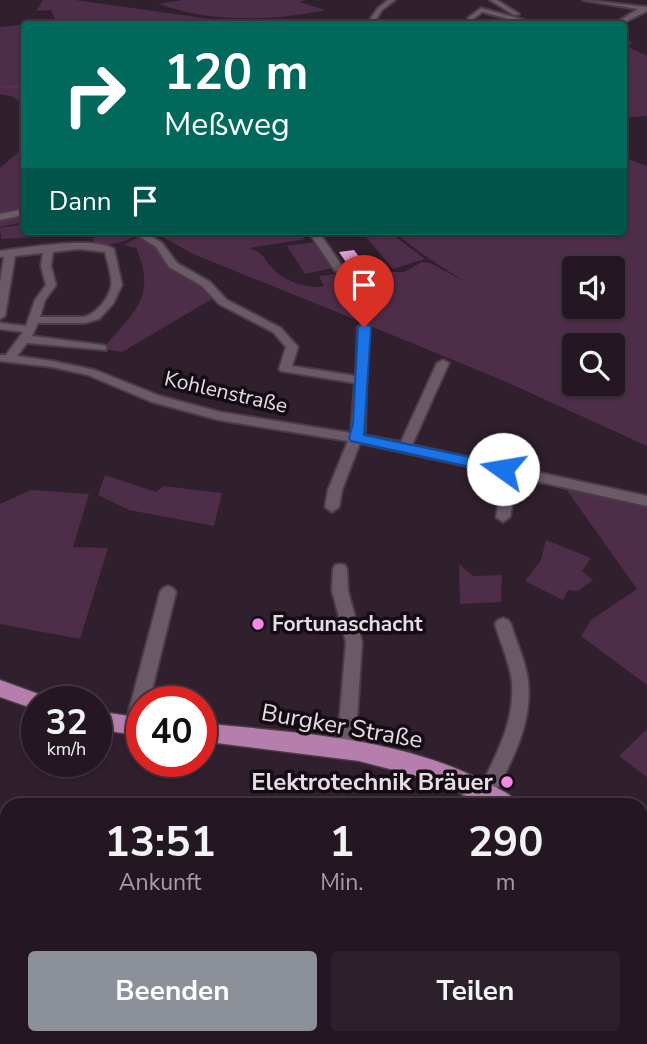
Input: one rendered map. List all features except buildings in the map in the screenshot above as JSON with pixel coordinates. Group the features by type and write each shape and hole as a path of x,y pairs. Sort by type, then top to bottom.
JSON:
{"main road":[{"path":"0,688 21,696"},
{"name":"Burgker Straße","path":"217,734 346,749 406,761 475,795"}],"street":[{"path":"372,21 380,9 392,0"},
{"path":"494,0 529,21"},
{"path":"586,0 645,9"},
{"path":"623,21 645,9"},
{"path":"470,19 481,10 525,21"},
{"path":"0,217 21,213"},
{"path":"144,235 159,245 173,265 206,284 223,302 277,330 292,347 285,369 360,380"},
{"path":"316,235 339,269"},
{"path":"0,316 5,253 79,246 109,248 117,285 108,304 95,317 30,329"},
{"path":"5,358 30,329 40,300 51,285 47,265 48,251"},
{"path":"0,326 30,329 102,348"},
{"path":"332,507 335,490 360,424 364,327"},
{"name":"Kohlenstraße","path":"5,358 72,367 112,377 181,407 267,425 405,447 647,501"},
{"path":"405,447 443,363"},
{"path":"503,517 507,495 506,470"},
{"path":"340,569 340,591 354,642 346,749"},
{"path":"147,686 168,592"},
{"path":"475,795 505,757 517,722 520,681 503,624"}],"shaded area":[{"path":"43,0 75,0 225,21 56,21 51,10 36,11"},
{"path":"182,0 304,0 300,2 325,10 242,18 199,14 159,4"},
{"path":"21,24 21,103 14,97 0,94 0,27"},
{"path":"627,40 633,42 628,47 647,56 647,116 627,118"},
{"path":"21,150 21,223 0,227 0,168"},
{"path":"627,158 647,166 647,446 504,381 368,325 371,318 363,316 359,321 193,254 159,235 302,235 305,239 249,248 260,254 284,277 304,286 324,286 319,276 353,272 404,272 422,262 430,263 467,283 397,235 627,235"},
{"path":"21,224 21,235 75,235 1,239 0,228"},
{"path":"94,235 138,235 106,245 93,244"},
{"path":"142,235 180,264 212,299 122,352 103,349 132,314 143,292 142,265 136,248 124,245"},
{"path":"364,235 393,235 425,259 393,269"},
{"path":"316,242 333,261 332,268 305,274 287,246"},
{"path":"105,475 156,492 163,486 222,493 214,526 129,510 98,495"},
{"path":"566,489 647,508 647,685 581,636 591,620 637,589"},
{"path":"31,490 89,494 73,547 108,548 80,639 0,624 0,504"},
{"path":"546,540 591,558 582,571 593,580 578,591 568,590 563,600 525,581 541,560"},
{"path":"459,564 473,576 502,575 501,602 460,604"},
{"path":"647,729 647,777 619,756"}],"waterway":[{"path":"6,87 21,86"}],"place":[{"name":"Fortunaschacht","path":"258,624"},
{"name":"Elektrotechnik Bräuer","path":"507,782"}],"route":[{"path":"364,327 360,424 356,438 503,469"}]}
